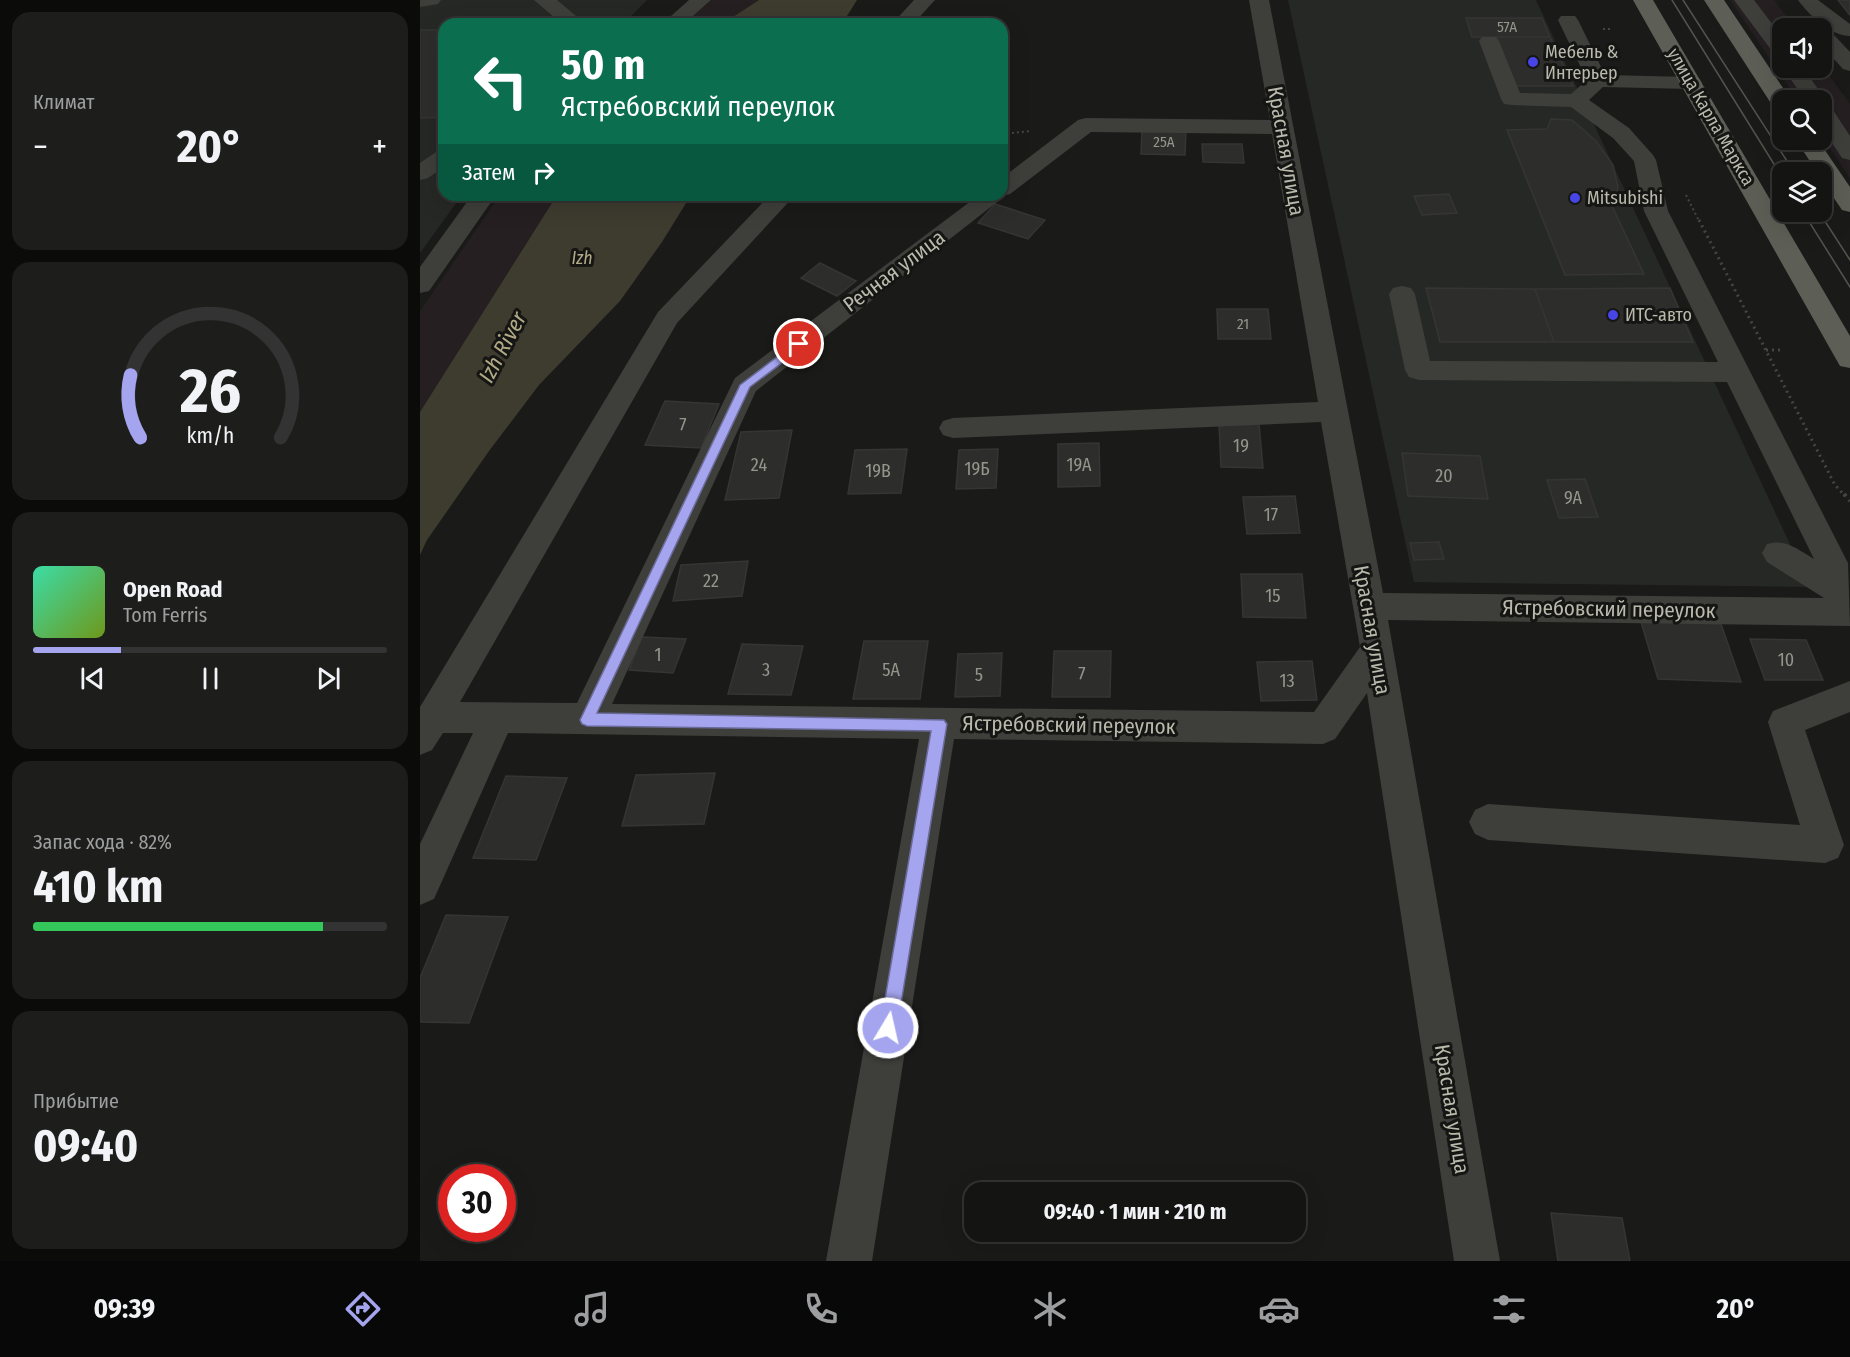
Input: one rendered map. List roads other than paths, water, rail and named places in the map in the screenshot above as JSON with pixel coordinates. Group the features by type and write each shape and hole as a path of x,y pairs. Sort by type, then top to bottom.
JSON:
{"main road":[{"name":"улица Карла Маркса","path":"1643,0 1850,359"},
{"path":"1714,0 1774,90"},
{"path":"1816,150 1843,179 1850,205"}],"street":[{"path":"420,1 431,0"},
{"path":"544,0 566,16 565,18"},
{"path":"679,18 701,0"},
{"path":"908,18 925,0"},
{"name":"Красная улица","path":"1259,0 1377,650 1477,1261"},
{"path":"1744,0 1772,36"},
{"path":"1808,0 1815,9 1845,30 1850,30"},
{"path":"1568,20 1598,81"},
{"path":"1832,40 1850,40"},
{"path":"1489,41 1512,99 1576,101 1621,133 1645,160 1656,211 1832,563 1844,604"},
{"path":"1832,47 1850,65"},
{"path":"1576,101 1598,81 1691,83"},
{"path":"1832,111 1850,115"},
{"path":"1008,184 1086,124 1282,127"},
{"path":"1832,126 1850,153"},
{"path":"420,173 438,161"},
{"path":"420,285 480,201"},
{"path":"426,728 667,318 777,201"},
{"name":"Речная улица","path":"587,720 745,385 986,201"},
{"path":"1402,294 1419,370 1736,372"},
{"path":"953,428 1333,411"},
{"path":"1778,554 1844,604"},
{"name":"Ястребовский переулок","path":"1368,606 1844,604"},
{"name":"Ястребовский переулок","path":"426,728 498,718 1323,728 1377,650"},
{"path":"1488,822 1825,845 1785,723 1850,696"},
{"path":"420,886 498,718"},
{"path":"849,1261 939,724"}],"water":[{"path":"759,0 857,0 846,18 731,18"},
{"name":"Izh","path":"553,201 687,201 662,242 620,301 539,385 489,451 427,540 420,555 420,412"}],"tram line":[{"path":"1672,0 1773,162"},
{"path":"1683,0 1788,162"},
{"path":"1809,222 1850,287"},
{"path":"1825,222 1850,260"}],"place":[{"name":"Мебель & Интерьер","path":"1533,62"},
{"name":"Mitsubishi","path":"1575,198"},
{"name":"ИТС-авто","path":"1613,315"}],"water label":[{"name":"Izh River","path":"502,347"}]}
